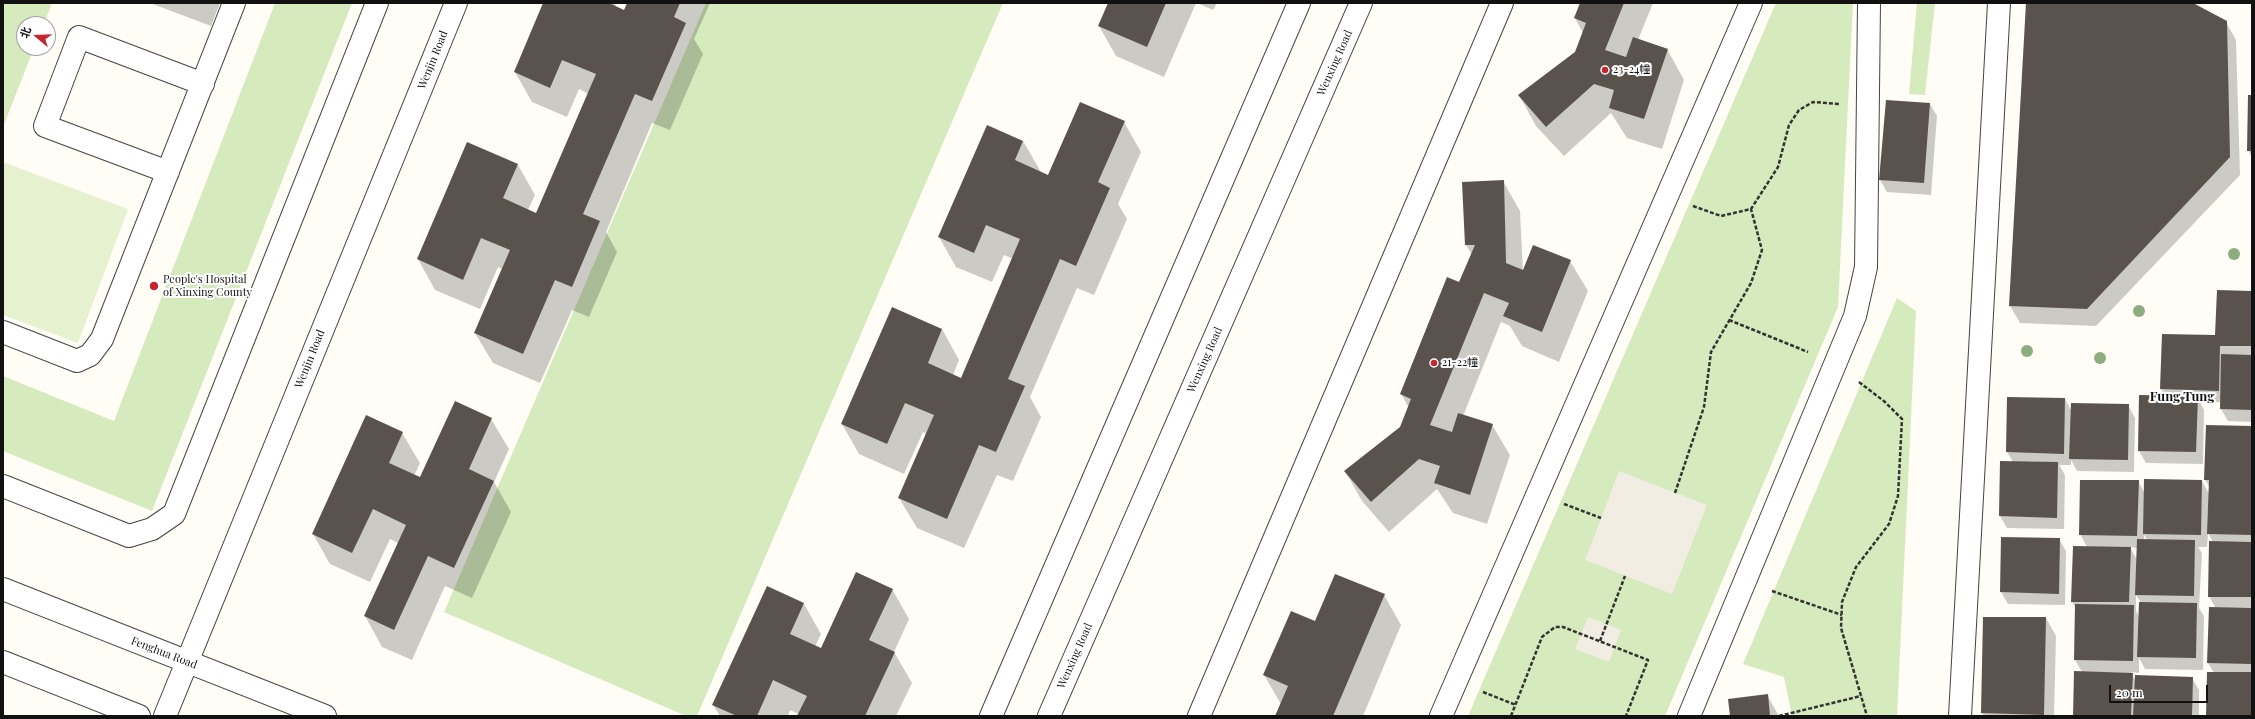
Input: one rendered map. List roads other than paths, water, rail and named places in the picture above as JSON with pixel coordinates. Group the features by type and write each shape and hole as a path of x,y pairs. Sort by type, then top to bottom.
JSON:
{"street":[{"path":"3,332 77,361 90,355 102,339 234,3"},
{"path":"3,486 129,536 152,529 174,514 377,3"},
{"name":"Wenjin Road","path":"165,716 456,3"},
{"path":"991,716 1299,3"},
{"name":"Wenxing Road","path":"1049,716 1361,3"},
{"path":"1199,716 1502,3"},
{"path":"1441,716 1751,3"},
{"path":"1689,716 1855,316 1866,268 1869,3"},
{"path":"1960,716 2000,3"},
{"path":"168,172 45,126 79,37 202,84"},
{"name":"Fenghua Road","path":"3,589 325,716"},
{"path":"3,662 139,716"}],"place":[{"name":"23-24幢","path":"1605,70"},
{"name":"People's Hospital of Xinxing County","path":"154,286"},
{"name":"21-22幢","path":"1434,363"}],"district":[{"name":"Fung Tung","path":"2182,397"}]}
